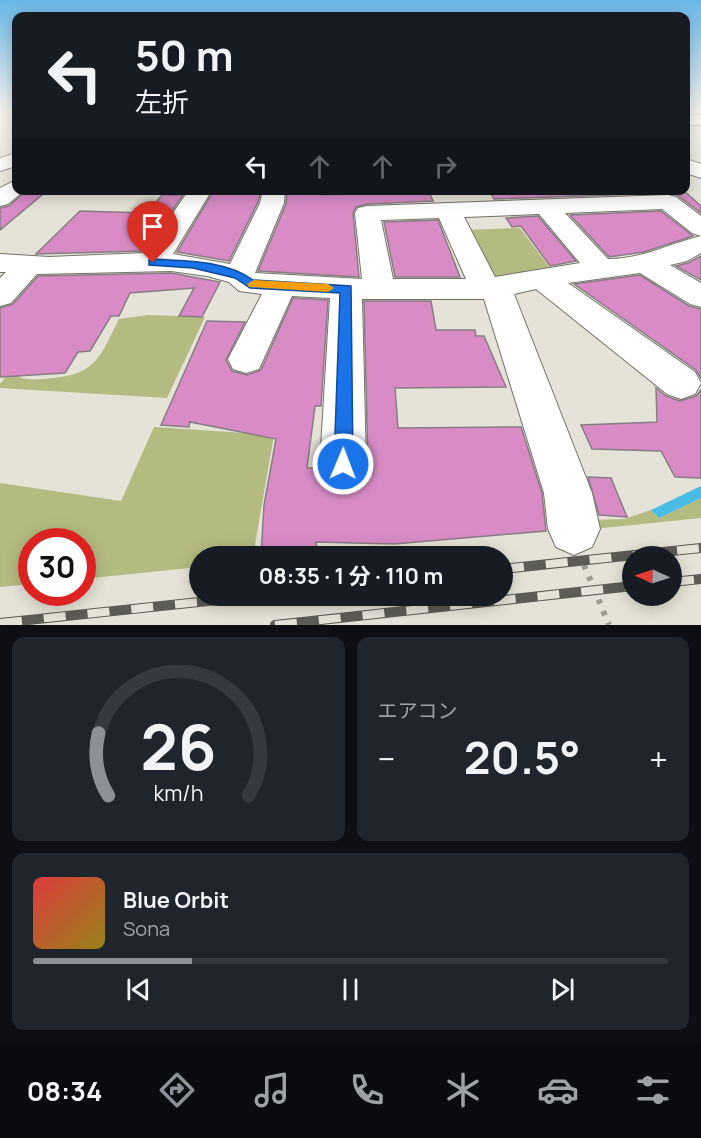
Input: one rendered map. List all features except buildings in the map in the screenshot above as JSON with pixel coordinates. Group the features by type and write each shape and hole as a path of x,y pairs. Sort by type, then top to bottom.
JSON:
{"street":[{"path":"153,263 198,195"},
{"path":"239,275 272,203 273,195"},
{"path":"343,464 363,289 368,213 668,202 701,228"},
{"path":"546,207 600,268"},
{"path":"448,210 491,288 568,493 574,529"},
{"path":"0,296 14,265 193,264 239,275 250,284 363,289 491,288 600,268 622,268 677,255 683,250 701,244"},
{"path":"645,263 701,297"},
{"path":"543,280 681,383"},
{"path":"246,359 282,285"}],"path":[{"path":"574,529 582,561 609,625"}],"green space":[{"path":"520,228 552,271 502,282 489,277 465,230"},
{"path":"86,273 19,377 31,379 68,376 88,367 101,353 119,319 148,315 205,317 167,398 0,388 0,384"},
{"path":"154,427 274,435 255,546 189,546 189,568 96,578 96,528 18,528 18,585 0,587 0,483 121,501"},
{"path":"701,498 701,518 593,529 588,520 624,519 651,510 659,518"}],"water":[{"path":"701,486 701,498 659,518 651,510"}],"railway":[{"path":"513,568 701,548"},
{"path":"682,581 701,579"},
{"path":"275,625 622,587"},
{"path":"0,623 189,603"}],"slow traffic":[{"path":"254,284 328,288"}],"route":[{"path":"153,263 193,264 239,275 250,284 346,289 343,464"}]}
